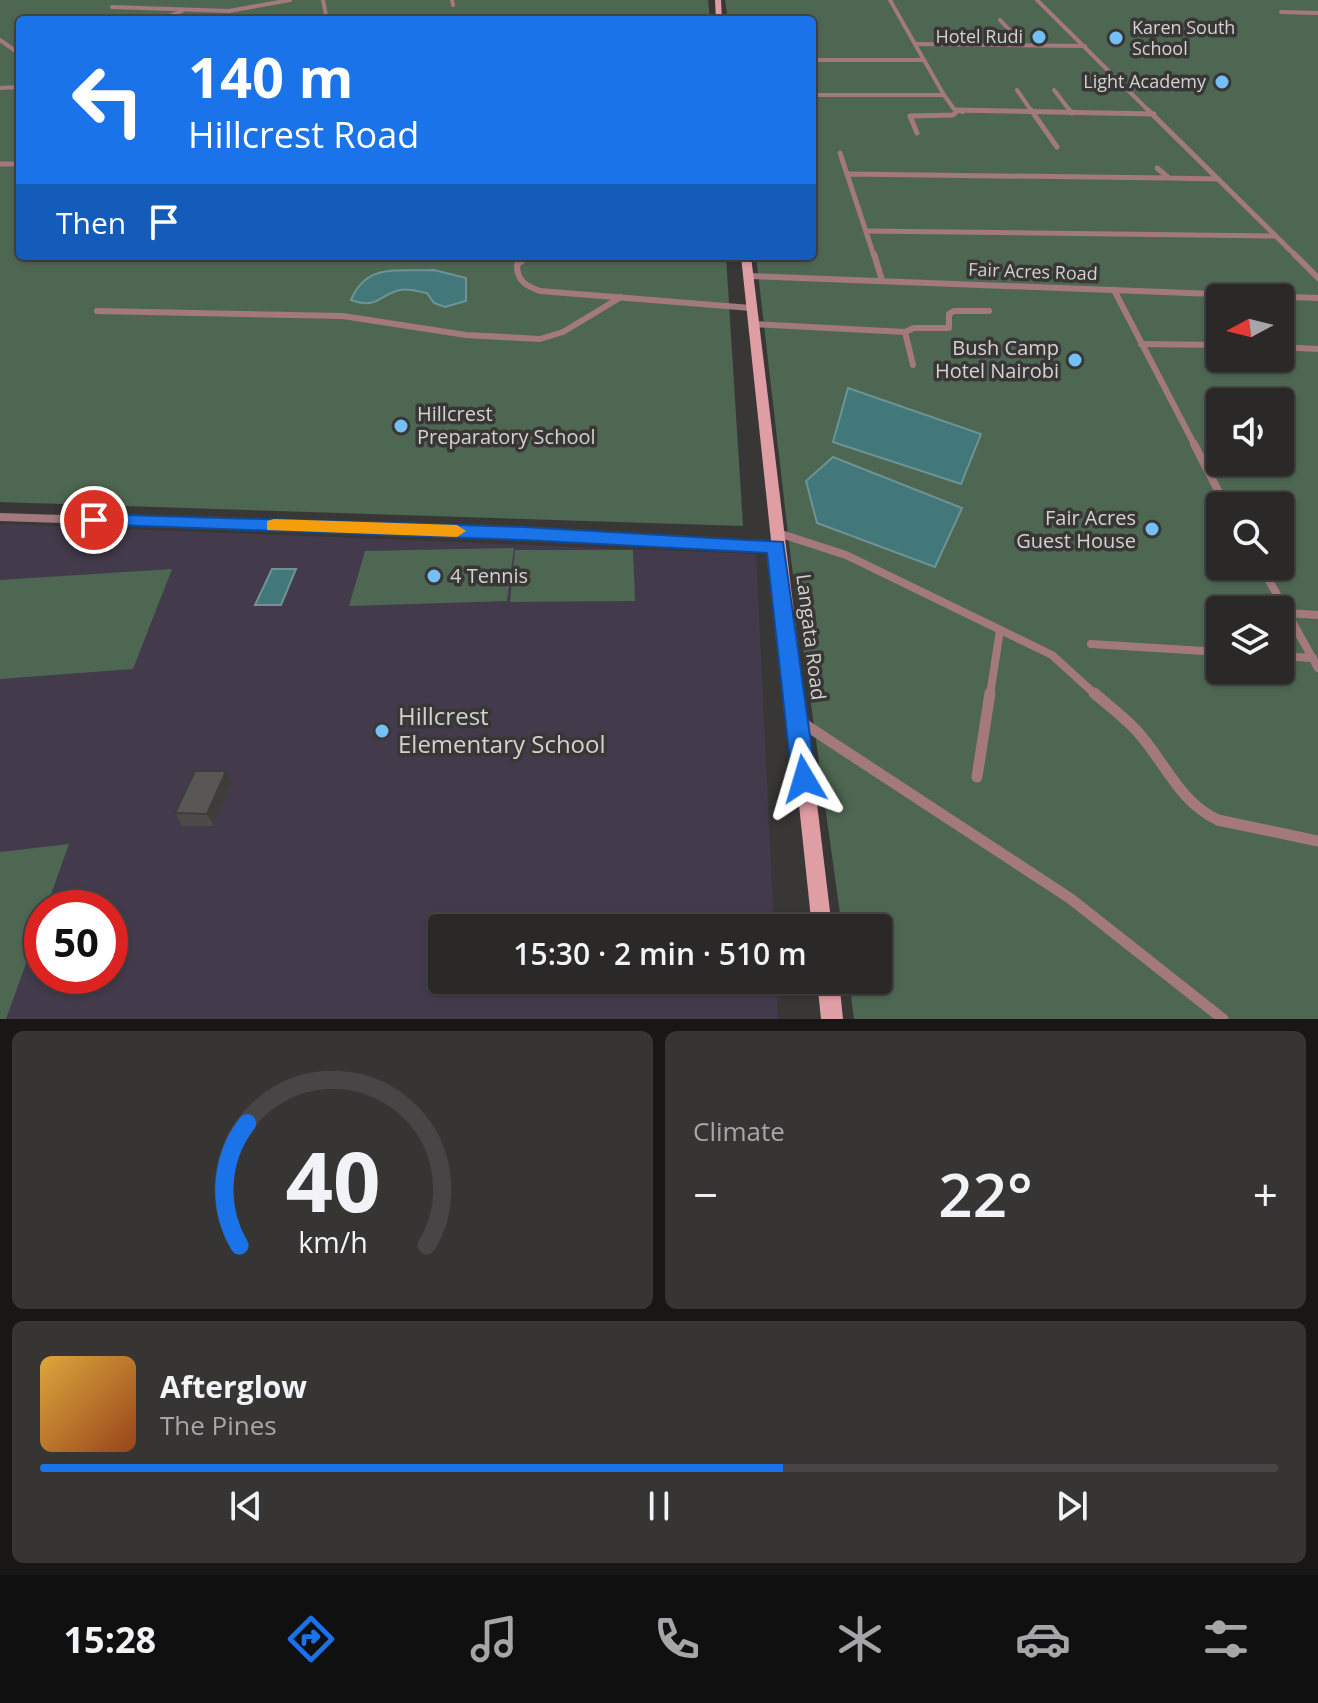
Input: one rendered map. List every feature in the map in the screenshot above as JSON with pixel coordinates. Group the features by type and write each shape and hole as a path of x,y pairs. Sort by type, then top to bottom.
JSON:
{"main road":[{"name":"Langata Road","path":"746,260 775,539 820,914"},
{"path":"829,994 832,1019"}],"street":[{"path":"119,0 112,7 182,11 237,11 290,0"},
{"path":"890,0 944,95 957,111"},
{"path":"1037,0 1318,278"},
{"path":"169,16 182,11"},
{"path":"1281,12 1318,13"},
{"path":"1000,20 1023,45"},
{"path":"915,44 1085,46"},
{"path":"816,60 924,60"},
{"path":"1017,90 1057,147"},
{"path":"1054,90 1072,113"},
{"path":"816,95 944,95"},
{"path":"917,133 911,115 949,115 957,111 1154,114"},
{"path":"840,153 882,280"},
{"path":"1157,168 1166,178"},
{"path":"847,174 1217,179"},
{"path":"866,231 1276,236"},
{"path":"524,260 516,269 526,286 554,293 621,297 751,316 905,332 914,328 949,328 952,325 949,314 954,311 989,311"},
{"name":"Fair Acres Road","path":"748,276 1318,298"},
{"path":"1114,290 1219,492"},
{"path":"97,311 343,316 466,335 540,339 563,332 621,297"},
{"path":"905,332 913,365"},
{"path":"1141,344 1206,345"},
{"path":"1294,348 1318,349"},
{"path":"0,517 775,539 846,555 1052,655 1137,731 1182,793 1203,813 1218,820 1318,841"},
{"path":"1294,614 1318,615"},
{"path":"1294,627 1315,663"},
{"path":"977,777 1000,630"},
{"path":"1091,644 1206,651"},
{"path":"1294,659 1315,663"},
{"path":"797,719 972,830 1153,958 1223,1019"}],"shaded area":[{"name":"Hillcrest Elementary School","path":"0,524 756,554 773,914 428,914 428,994 777,994 778,1019 0,1019"}],"green space":[{"name":"Hillcrest Preparatory School","path":"0,0 708,0 710,16 16,16 16,260 726,260 743,526 0,502"},
{"path":"725,0 1318,0 1318,1019 854,1019 851,994 892,994 892,914 840,914 791,560 756,260 816,260 816,16 727,16"},
{"name":"4 Tennis","path":"514,548 507,601 349,606 365,551"},
{"path":"515,550 633,550 635,601 510,602"},
{"path":"172,569 133,669 0,679 0,580"},
{"path":"69,844 52,890 24,890 24,969 6,1019 0,1019 0,852"}],"water":[{"path":"396,270 434,270 466,278 466,301 445,307 434,303 427,293 406,289 373,302 351,300 358,288 375,274"},
{"path":"848,388 981,434 961,484 833,442"},
{"path":"833,457 962,508 935,567 817,523 806,481"},
{"path":"272,569 296,569 281,605 255,605"}],"building":[{"path":"195,771 226,771 207,814 175,813"}],"slow traffic":[{"path":"274,525 457,531"}],"place":[{"name":"Hotel Rudi","path":"1039,37"},
{"name":"Karen South School","path":"1116,38"},
{"name":"Light Academy","path":"1222,82"},
{"name":"Bush Camp Hotel Nairobi","path":"1075,360"},
{"name":"Hillcrest Preparatory School","path":"401,426"},
{"name":"Fair Acres Guest House","path":"1152,529"},
{"name":"4 Tennis","path":"434,576"},
{"name":"Hillcrest Elementary School","path":"382,731"}],"route":[{"path":"94,520 524,533 776,547 804,779"}]}
